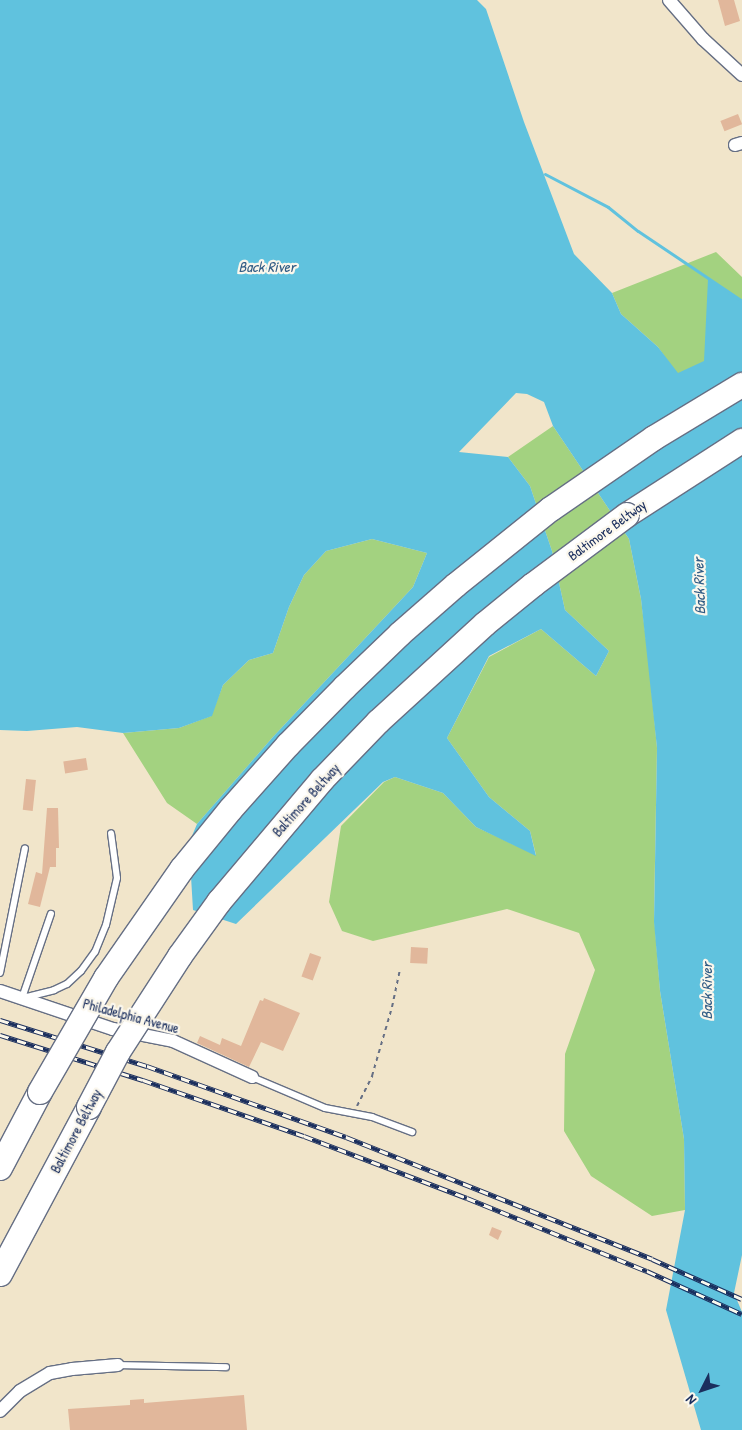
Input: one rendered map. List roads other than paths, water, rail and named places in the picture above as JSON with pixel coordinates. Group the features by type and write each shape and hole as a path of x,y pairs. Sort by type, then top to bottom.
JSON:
{"highway":[{"path":"0,1168 40,1092 106,978 182,869 231,808 288,745 400,634 456,585 551,509 742,375"},
{"path":"654,438 742,385"},
{"name":"Baltimore Beltway","path":"0,1274 89,1107 145,1008 219,902 316,787 378,722 485,624 533,585 627,515 742,441"}],"street":[{"path":"669,0 703,39 742,75"},
{"name":"Philadelphia Avenue","path":"0,991 113,1029 173,1041 252,1077"},
{"path":"0,1411 20,1390 50,1373 118,1365"}],"lane":[{"path":"22,998 54,990 67,984 81,971 95,952 106,925 116,878 111,833"},
{"path":"0,973 25,848"},
{"path":"22,998 51,914"},
{"path":"252,1077 325,1108 391,1122 412,1132"},
{"path":"118,1365 226,1367"}],"water":[{"name":"Back River","path":"0,0 477,0 486,9 524,122 574,254 612,293 621,314 658,347 678,373 704,361 708,279 742,301 742,1255 734,1293 742,1312 742,1430 701,1430 666,1310 685,1210 684,1139 660,991 654,922 657,748 641,599 629,539 553,426 544,402 527,394 516,393 459,452 508,457 530,486 552,551 565,610 609,651 596,676 541,629 489,656 447,738 489,797 530,831 536,856 476,827 443,793 395,777 383,782 236,924 193,910 189,843 197,824 272,738 413,587 427,553 372,539 326,551 304,575 289,607 273,653 249,660 223,685 212,716 179,728 123,733 77,727 27,731 0,730"}],"waterway":[{"path":"545,174 608,207 638,231 742,301"}],"railway":[{"path":"0,1020 147,1066 346,1137 652,1259 742,1299"},
{"path":"0,1035 143,1080 304,1136 467,1198 647,1271 742,1314"}]}
